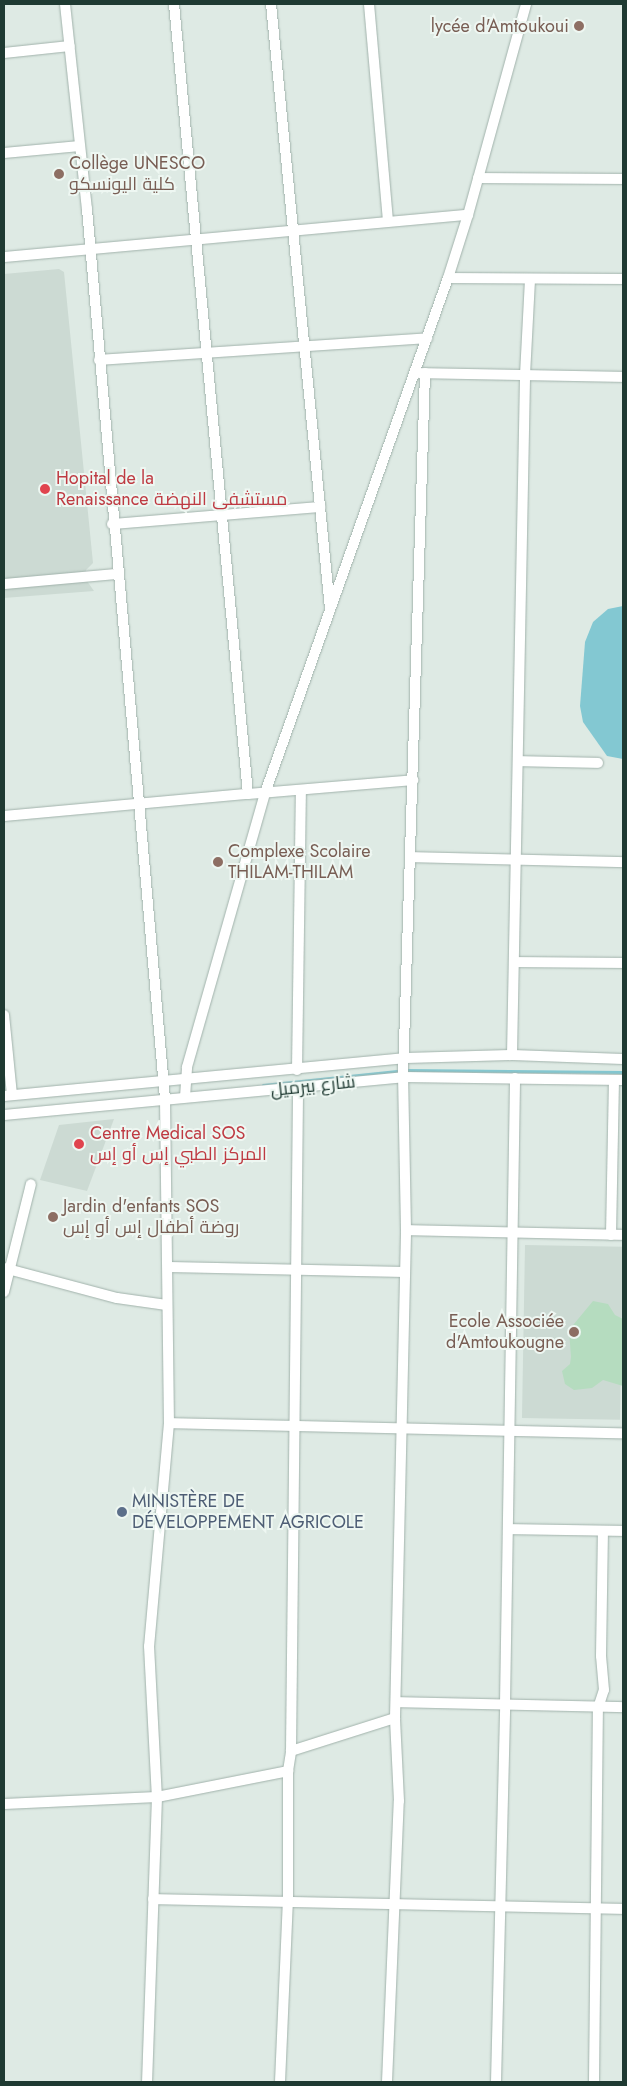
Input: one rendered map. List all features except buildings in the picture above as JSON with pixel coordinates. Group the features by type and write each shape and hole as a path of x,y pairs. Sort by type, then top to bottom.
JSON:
{"street":[{"path":"66,4 90,248 112,524 165,1099 169,1267 167,1304 169,1423 149,1646 157,1797 147,2082"},
{"path":"174,4 248,794"},
{"path":"271,4 330,613"},
{"path":"369,4 388,221"},
{"path":"185,1096 184,1080 265,793 420,373 427,338 468,215 526,4"},
{"path":"4,53 70,46"},
{"path":"4,153 80,146"},
{"path":"478,178 623,179"},
{"path":"4,257 195,237 468,215"},
{"path":"448,278 530,280 623,279"},
{"path":"512,1055 525,376 530,280"},
{"path":"99,360 427,338"},
{"path":"420,373 623,377"},
{"path":"387,2082 399,1800 395,1718 406,1230 403,1077 406,1058 413,780 420,373"},
{"path":"112,524 320,507"},
{"path":"4,584 117,574"},
{"path":"518,761 598,763"},
{"path":"4,816 413,780"},
{"path":"297,1070 301,790"},
{"path":"411,857 623,862"},
{"path":"514,962 623,963"},
{"path":"4,1015 8,1096"},
{"name":"شارع بيرميل","path":"8,1096 297,1070 406,1058 512,1055 623,1059"},
{"name":"شارع بيرميل","path":"4,1115 185,1096 298,1089 403,1077 618,1080"},
{"path":"496,2082 498,1906 505,1704 510,1430 514,1078"},
{"path":"611,1235 618,1080"},
{"path":"280,2082 288,1899 288,1771 291,1751 298,1272 298,1089"},
{"path":"4,1292 7,1269 32,1184"},
{"path":"406,1230 512,1235 623,1236"},
{"path":"169,1267 298,1272 405,1272"},
{"path":"7,1269 117,1298 167,1304"},
{"path":"169,1423 623,1433"},
{"path":"508,1529 623,1531"},
{"path":"594,2082 598,1908 598,1708 604,1690 601,1656 604,1531"},
{"path":"396,1702 598,1708 623,1707"},
{"path":"291,1751 395,1718"},
{"path":"4,1804 157,1797 288,1771"},
{"path":"153,1899 288,1899 396,1904 623,1909"}],"shaded area":[{"name":"Hopital de la Renaissance مستشفى النهضة","path":"59,269 64,272 93,563 86,570 87,581 94,591 4,598 4,274"},
{"name":"Centre Medical SOS المركز الطبي إس أو إس","path":"114,1119 87,1191 40,1180 59,1125"},
{"name":"Ecole Associée d'Amtoukougne","path":"525,1245 623,1247 620,1420 522,1418"}],"green space":[{"path":"593,1301 608,1304 615,1315 623,1319 623,1386 603,1380 592,1388 574,1390 565,1384 562,1371 570,1364 569,1330"}],"water":[{"path":"623,606 623,759 607,756 583,722 580,706 585,642 593,622 608,609"}],"waterway":[{"path":"405,1070 623,1072"},
{"path":"263,1085 399,1071"}],"place":[{"name":"lycée d'Amtoukoui","path":"579,26"},
{"name":"Collège UNESCO كلية اليونسكو","path":"59,174"},
{"name":"Hopital de la Renaissance مستشفى النهضة","path":"45,489"},
{"name":"Complexe Scolaire THILAM-THILAM","path":"218,862"},
{"name":"Centre Medical SOS المركز الطبي إس أو إس","path":"79,1144"},
{"name":"Jardin d'enfants SOS روضة أطفال إس أو إس","path":"53,1217"},
{"name":"Ecole Associée d'Amtoukougne","path":"574,1332"},
{"name":"MINISTÈRE DE DÉVELOPPEMENT AGRICOLE","path":"122,1512"}]}
